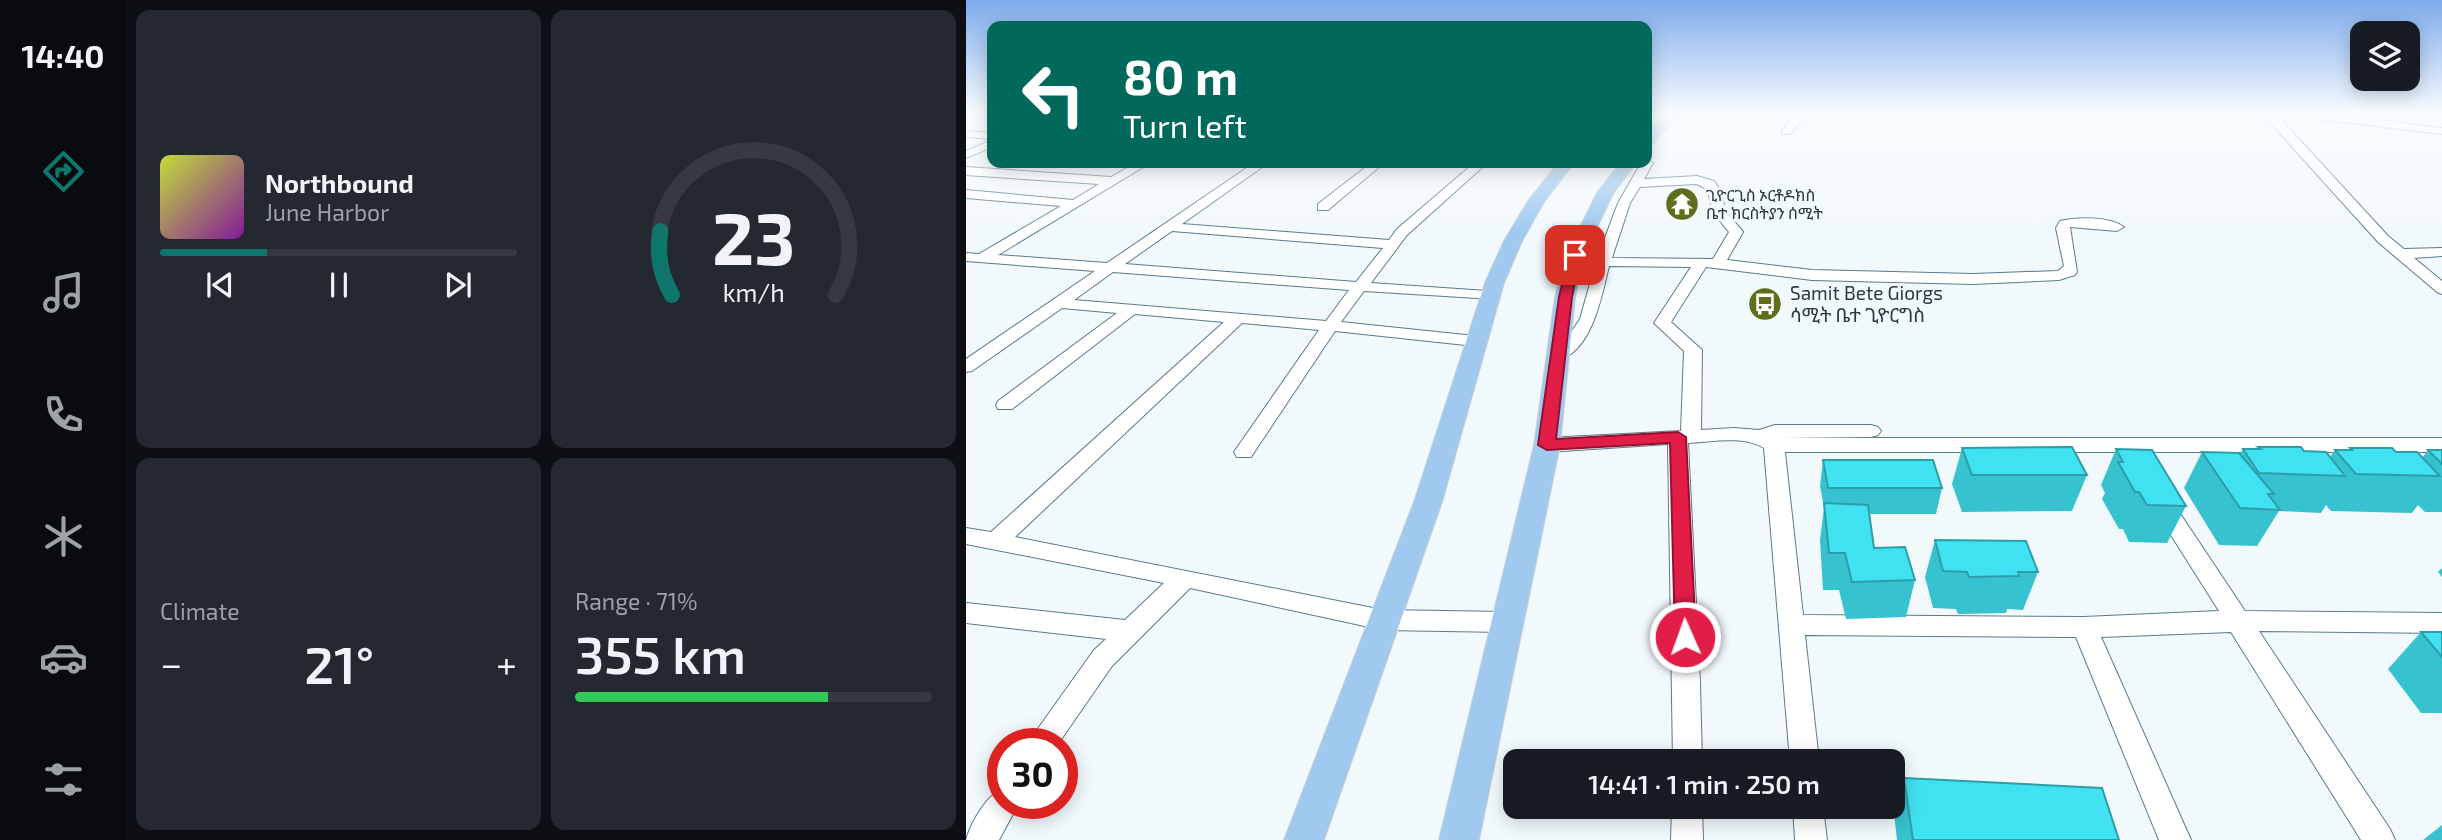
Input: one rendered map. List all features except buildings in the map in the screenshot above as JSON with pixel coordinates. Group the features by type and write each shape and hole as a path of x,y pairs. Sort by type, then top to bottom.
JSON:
{"main road":[{"path":"1304,840 1428,500 1487,296 1507,250 1530,211 1562,168"},
{"path":"1459,840 1547,445 1565,297 1575,255 1605,193 1624,168"}],"street":[{"path":"2304,153 2398,254 2442,289"},
{"path":"966,267 974,258 1135,168"},
{"path":"966,367 1255,168"},
{"path":"1322,207 1372,168"},
{"path":"1244,452 1330,326 1391,244 1410,223 1475,168"},
{"path":"1558,355 1579,334 1588,319 1603,262 1624,204 1644,168"},
{"path":"966,171 1111,181"},
{"path":"1636,183 1698,180 1710,184 1715,191 1719,210 1736,232 1662,323 1693,351 1685,437 1687,749"},
{"path":"966,194 1072,203"},
{"path":"1603,262 1710,263 1812,275 1973,279 2059,275 2070,272 2071,266 2063,228 2065,224 2075,222 2117,227"},
{"path":"1168,227 1391,244"},
{"path":"2398,254 2442,252"},
{"path":"974,258 1487,296"},
{"path":"1058,303 1475,341"},
{"path":"1006,405 1132,309"},
{"path":"997,540 1238,318"},
{"path":"1547,445 1734,434 1770,438 2442,435"},
{"path":"1770,438 1792,625 1803,749"},
{"path":"2119,438 2442,445"},
{"path":"2119,438 2138,466"},
{"path":"2152,488 2379,840"},
{"path":"966,536 997,540 1383,620 1506,622"},
{"path":"1053,728 1103,659 1185,578"},
{"path":"966,613 1129,631"},
{"path":"1792,625 2084,627 2238,621 2442,623"},
{"path":"2084,627 2175,840"},
{"path":"981,840 994,819"},
{"path":"1687,819 1687,840"},
{"path":"1809,819 1811,840"}],"place":[{"name":"ጊዮርጊስ ኦርቶዶክስ ቤተ ክርስትያን ሰሚት","path":"1682,204"},
{"name":"Samit Bete Giorgs ሳሚት ቤተ ጊዮርግስ","path":"1765,304"}],"route":[{"path":"1575,255 1565,297 1547,445 1678,437 1685,637"}]}
